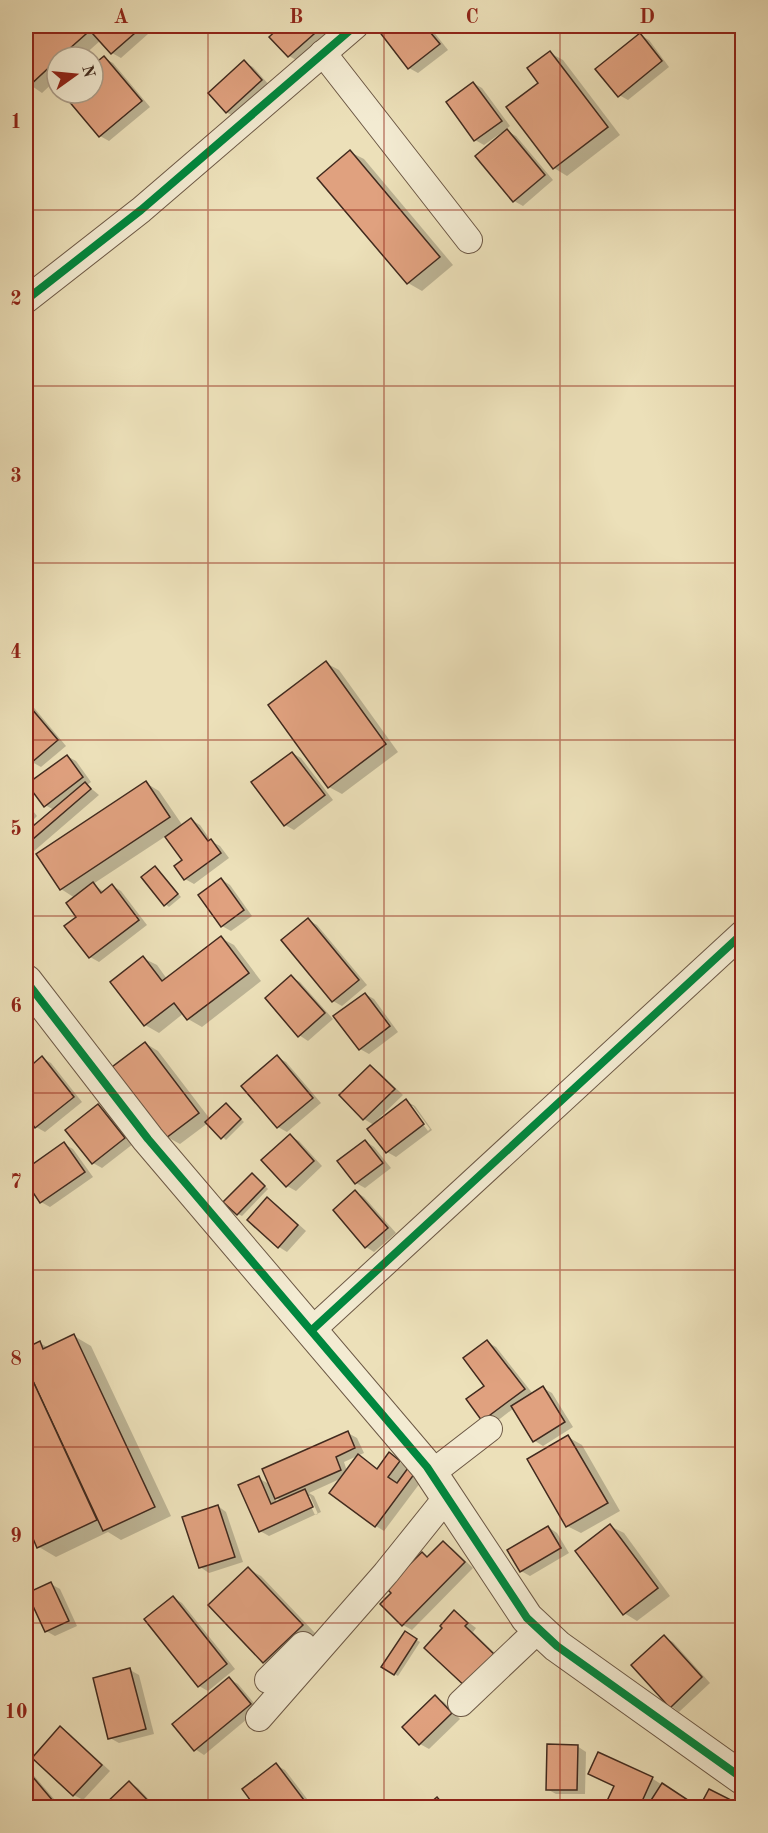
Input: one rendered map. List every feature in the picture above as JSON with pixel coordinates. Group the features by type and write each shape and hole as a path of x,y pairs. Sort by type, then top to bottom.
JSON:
{"street":[{"path":"26,300 141,210 355,26"},
{"path":"323,53 469,240"},
{"path":"312,1330 742,934"},
{"path":"26,981 148,1139 312,1330 440,1485 527,1617 557,1646 742,1778"},
{"path":"268,1680 327,1621 489,1429"},
{"path":"260,1718 386,1573 440,1485"},
{"path":"461,1702 539,1629"}],"building":[{"path":"26,26 95,26 74,45 45,45 45,71 28,87 26,84"},
{"path":"103,26 143,26 111,54 93,34"},
{"path":"281,26 323,26 288,57 269,37"},
{"path":"375,26 425,26 440,44 408,69"},
{"path":"640,33 662,61 618,97 595,69"},
{"path":"550,51 608,127 553,169 506,107 538,83 527,68"},
{"path":"105,57 142,101 99,137 72,105 105,105"},
{"path":"244,60 262,80 226,113 208,93"},
{"path":"473,82 502,121 474,141 446,102"},
{"path":"507,129 545,175 513,202 475,156"},
{"path":"350,150 440,257 407,284 317,178"},
{"path":"326,661 386,744 328,788 268,705"},
{"path":"26,702 58,740 31,763 26,757"},
{"path":"292,752 325,795 284,826 251,782"},
{"path":"67,755 83,777 44,807 27,784"},
{"path":"146,781 170,817 60,890 36,854"},
{"path":"85,782 91,789 26,845 26,832"},
{"path":"191,818 208,841 211,839 221,853 184,880 174,866 182,860 165,837"},
{"path":"155,866 178,894 164,906 141,877"},
{"path":"221,878 244,910 221,927 198,895"},
{"path":"93,882 101,893 112,884 139,920 89,958 64,926 76,917 66,903"},
{"path":"308,918 359,980 332,1002 281,940"},
{"path":"221,936 249,973 187,1020 174,1003 144,1026 110,982 143,956 162,981"},
{"path":"291,975 325,1013 298,1037 265,998"},
{"path":"365,993 390,1026 359,1050 333,1016"},
{"path":"145,1042 199,1113 166,1138 112,1067"},
{"path":"277,1055 313,1098 277,1128 241,1086"},
{"path":"42,1056 74,1097 35,1128 26,1115 26,1070"},
{"path":"370,1065 395,1089 363,1120 339,1095"},
{"path":"406,1099 424,1124 386,1153 367,1129"},
{"path":"226,1103 241,1119 221,1139 205,1122"},
{"path":"98,1104 125,1138 92,1164 65,1130"},
{"path":"290,1134 314,1161 286,1187 261,1160"},
{"path":"365,1140 383,1163 355,1184 337,1161"},
{"path":"64,1142 85,1172 40,1203 26,1182 26,1169"},
{"path":"252,1173 265,1186 237,1215 223,1202"},
{"path":"355,1190 388,1228 365,1248 333,1210"},
{"path":"267,1197 298,1225 278,1248 247,1220"},
{"path":"74,1334 155,1507 103,1531 26,1366 26,1348 40,1341 43,1349"},
{"path":"487,1340 525,1389 482,1421 466,1399 484,1386 463,1358"},
{"path":"26,1366 97,1520 37,1548 26,1522"},
{"path":"543,1386 565,1422 533,1442 511,1406"},
{"path":"348,1431 355,1448 336,1457 341,1470 275,1499 262,1469"},
{"path":"568,1435 608,1503 566,1527 527,1459"},
{"path":"389,1452 400,1461 388,1477 397,1483 408,1468 415,1473 375,1527 329,1493 358,1454 377,1469"},
{"path":"259,1476 271,1504 305,1489 313,1507 259,1532 238,1485"},
{"path":"218,1505 235,1557 199,1568 182,1517"},
{"path":"610,1524 658,1588 623,1615 575,1551"},
{"path":"548,1526 561,1548 520,1572 507,1550"},
{"path":"443,1541 465,1562 402,1626 380,1604 391,1593 386,1588 422,1552 427,1557"},
{"path":"248,1567 303,1625 263,1663 208,1605"},
{"path":"51,1582 69,1621 45,1632 27,1593"},
{"path":"173,1596 227,1664 198,1687 144,1619"},
{"path":"454,1610 468,1623 465,1626 497,1657 468,1689 424,1648"},
{"path":"405,1631 417,1639 394,1675 381,1667"},
{"path":"664,1635 702,1677 670,1708 631,1665"},
{"path":"130,1668 146,1729 108,1739 93,1678"},
{"path":"229,1677 251,1704 194,1751 172,1724"},
{"path":"435,1695 452,1713 419,1745 402,1727"},
{"path":"60,1726 102,1765 73,1796 32,1758"},
{"path":"547,1744 578,1745 577,1790 546,1790"},
{"path":"598,1752 653,1777 639,1808 621,1808 607,1801 614,1786 588,1774"},
{"path":"276,1763 310,1808 256,1808 242,1789"},
{"path":"26,1769 59,1808 26,1808"},
{"path":"129,1781 155,1808 101,1808"},
{"path":"662,1783 697,1806 696,1808 646,1808"},
{"path":"709,1789 735,1802 732,1808 707,1808 701,1804"},
{"path":"437,1797 446,1808 424,1808"}],"cycle path":[{"path":"26,300 141,210 355,26"},
{"path":"312,1330 742,934"},
{"path":"26,981 148,1139 427,1467 527,1618 557,1646 742,1778"}]}
